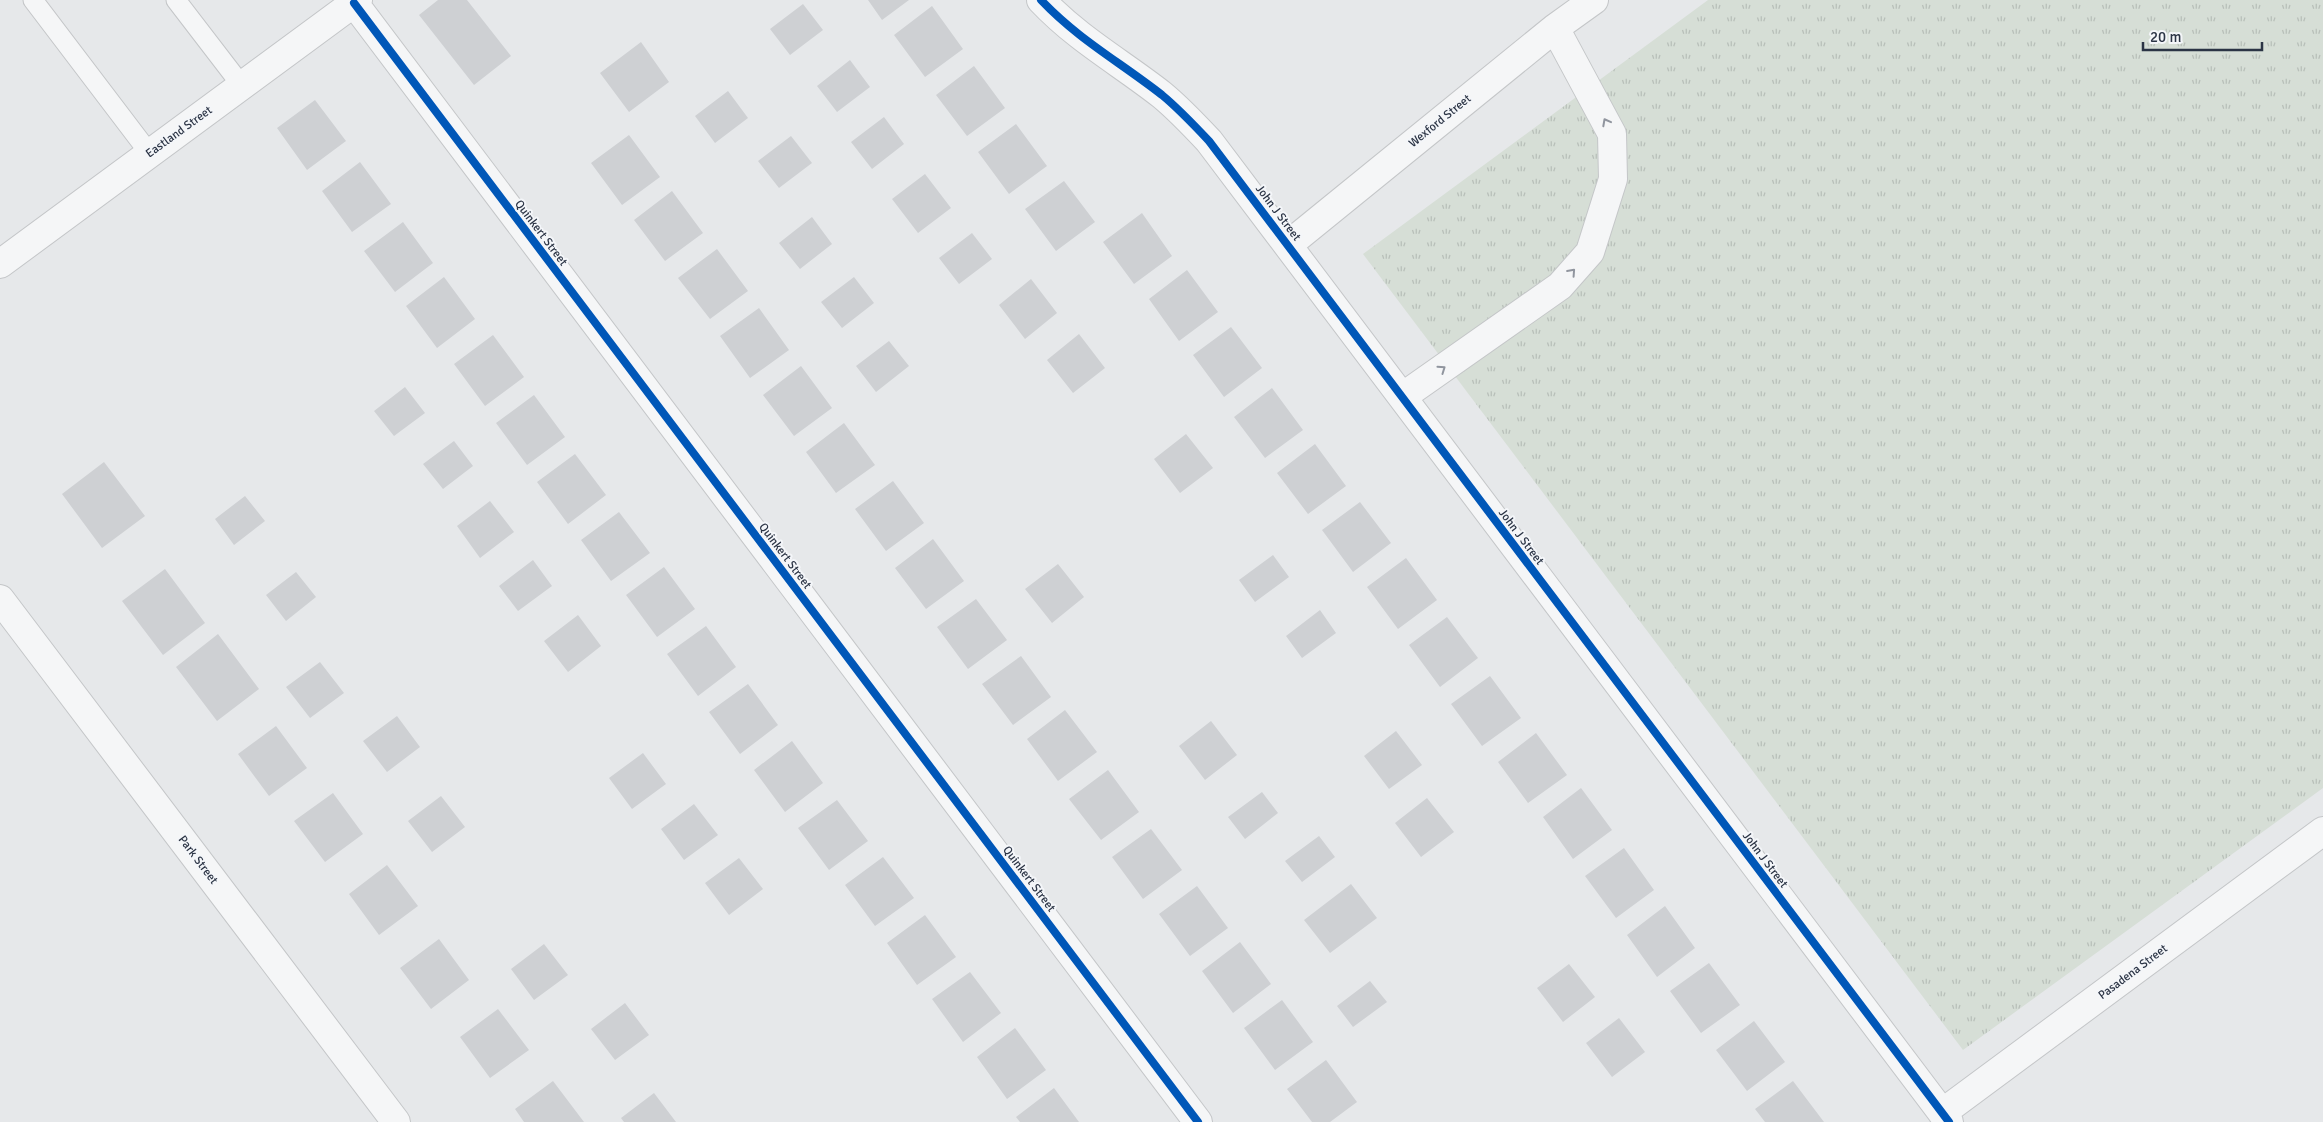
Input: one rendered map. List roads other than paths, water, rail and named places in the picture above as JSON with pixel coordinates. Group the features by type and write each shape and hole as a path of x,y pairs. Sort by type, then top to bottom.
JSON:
{"street":[{"name":"John J Street","path":"1041,0 1069,27 1102,53 1162,95 1209,141 1945,1118"},
{"name":"Wexford Street","path":"1288,245 1555,28 1594,0"},
{"name":"Eastland Street","path":"0,264 356,2"},
{"name":"Quinkert Street","path":"356,2 1198,1122"},
{"path":"1402,397 1560,286 1590,252 1613,179 1612,134 1555,28"},
{"name":"Park Street","path":"0,599 396,1122"},
{"name":"Pasadena Street","path":"1945,1118 2323,831"}],"lane":[{"path":"33,0 150,154"},
{"path":"176,0 242,86"}]}
